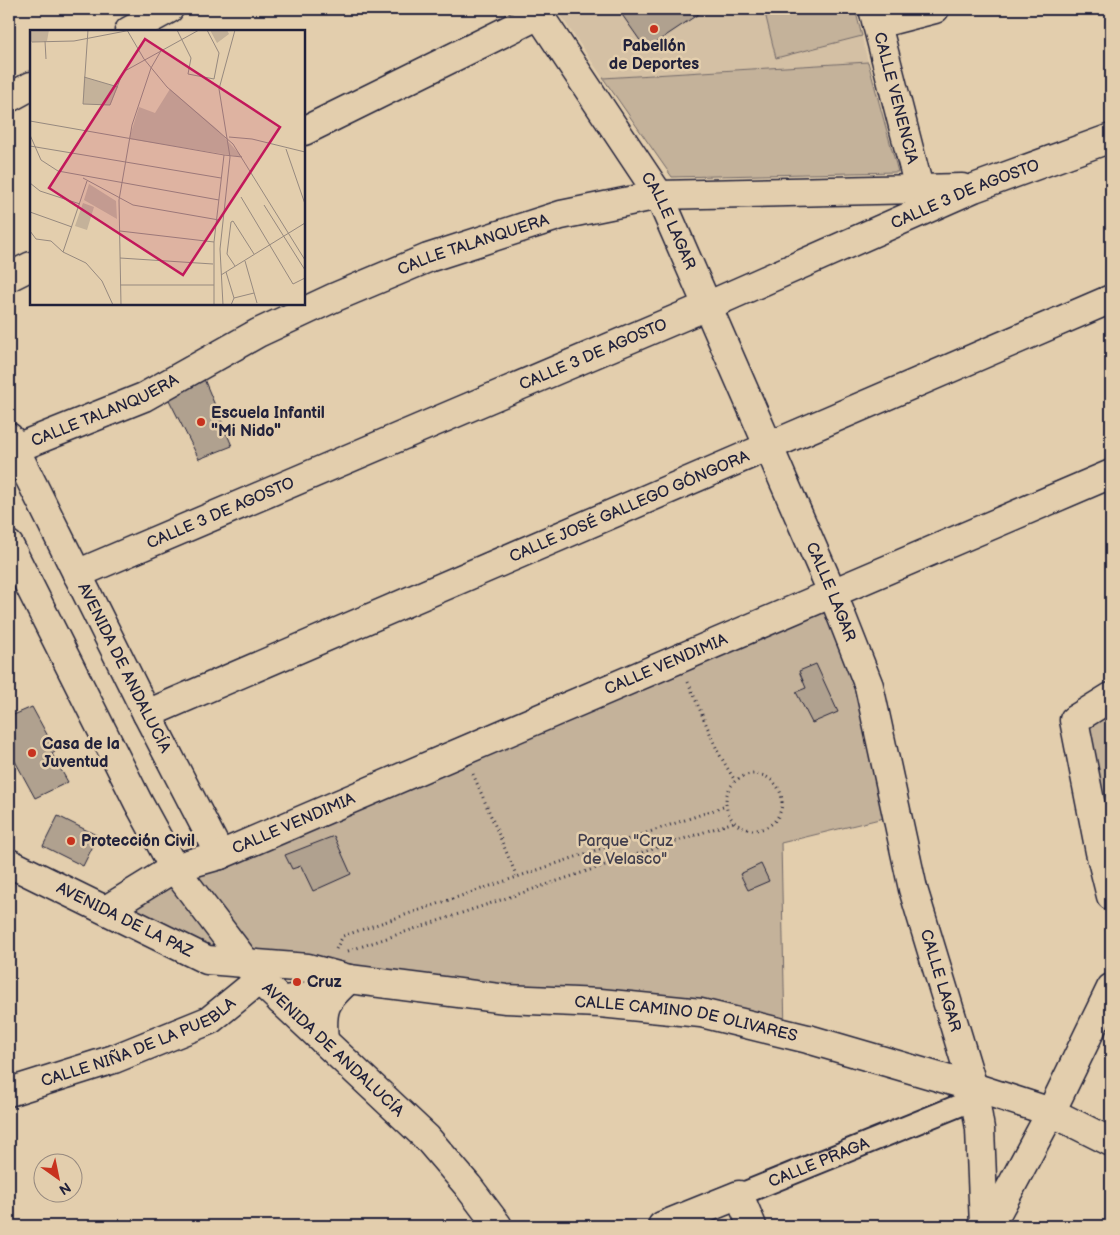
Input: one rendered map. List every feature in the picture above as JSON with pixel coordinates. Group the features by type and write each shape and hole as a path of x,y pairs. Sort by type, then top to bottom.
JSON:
{"street":[{"path":"131,30 169,9"},
{"path":"875,16 935,9"},
{"path":"305,130 537,12"},
{"name":"CALLE LAGAR","path":"537,12 659,194 832,592 870,686 913,889 974,1093 980,1129 984,1226"},
{"name":"CALLE VENENCIA","path":"875,16 919,188"},
{"path":"9,98 30,87"},
{"name":"CALLE 3 DE AGOSTO","path":"77,574 707,306 974,188 1111,138"},
{"name":"CALLE TALANQUERA","path":"11,445 144,397 258,333 333,298 428,258 561,215 659,194 974,188"},
{"path":"9,277 30,266"},
{"name":"CALLE JOSÉ GALLEGO GÓNGORA","path":"146,714 1111,299"},
{"name":"AVENIDA DE ANDALUCÍA","path":"11,445 146,714 220,855"},
{"name":"CALLE VENDIMIA","path":"220,855 1111,474"},
{"name":"AVENIDA DE ANDALUCÍA","path":"9,545 138,802 174,868 252,972 427,1138 468,1186 498,1226"},
{"path":"1111,697 1074,720 1106,850 1111,896"},
{"path":"106,910 174,868 220,855"},
{"name":"AVENIDA DE LA PAZ","path":"9,864 207,960 252,972"},
{"name":"CALLE CAMINO DE OLIVARES","path":"252,972 308,968 349,979 506,999 600,1003 701,1013 808,1039 974,1093 1051,1112 1111,1142"},
{"name":"CALLE NIÑA DE LA PUEBLA","path":"9,1092 114,1059 210,1020 252,972"},
{"path":"281,1001 312,996 349,979"},
{"path":"324,1041 321,1015 328,997 349,979"},
{"path":"990,1226 1051,1112 1111,988"},
{"name":"CALLE PRAGA","path":"662,1226 739,1195 974,1093"},
{"path":"739,1195 752,1226"}],"path":[{"path":"678,658 718,752 735,781"},
{"path":"463,750 517,877"},
{"path":"753,773 772,780 778,787 782,806 774,822 767,827 750,830 734,822 726,806 729,788 735,781 753,773"},
{"path":"726,806 343,936 336,950 344,952 734,822"}],"shaded area":[{"path":"556,9 855,9 868,62 603,78"}],"green space":[{"path":"764,9 855,9 862,36 776,58"},
{"path":"868,62 898,172 672,177 603,78"},
{"name":"Parque \"Cruz de Velasco\"","path":"832,592 896,815 781,843 785,1033 245,963 106,910"},
{"path":"1111,697 1111,848 1074,720"}],"building":[{"name":"Pabellón de Deportes","path":"618,9 706,9 646,49"},
{"name":"Escuela Infantil \"Mi Nido\"","path":"204,379 232,446 199,459 168,398"},
{"path":"816,664 838,712 812,723 796,692 806,688 799,671"},
{"name":"Casa de la Juventud","path":"32,707 56,751 52,754 68,782 35,798 9,750 9,717"},
{"name":"Protección Civil","path":"58,816 98,836 83,866 43,846"},
{"path":"334,836 351,874 313,891 301,866 292,869 285,855"},
{"path":"761,864 769,881 748,890 740,874"}],"place":[{"name":"Pabellón de Deportes","path":"654,29"},
{"name":"Escuela Infantil \"Mi Nido\"","path":"201,422"},
{"name":"Casa de la Juventud","path":"32,753"},
{"name":"Protección Civil","path":"71,841"},
{"name":"Cruz","path":"297,982"}]}
